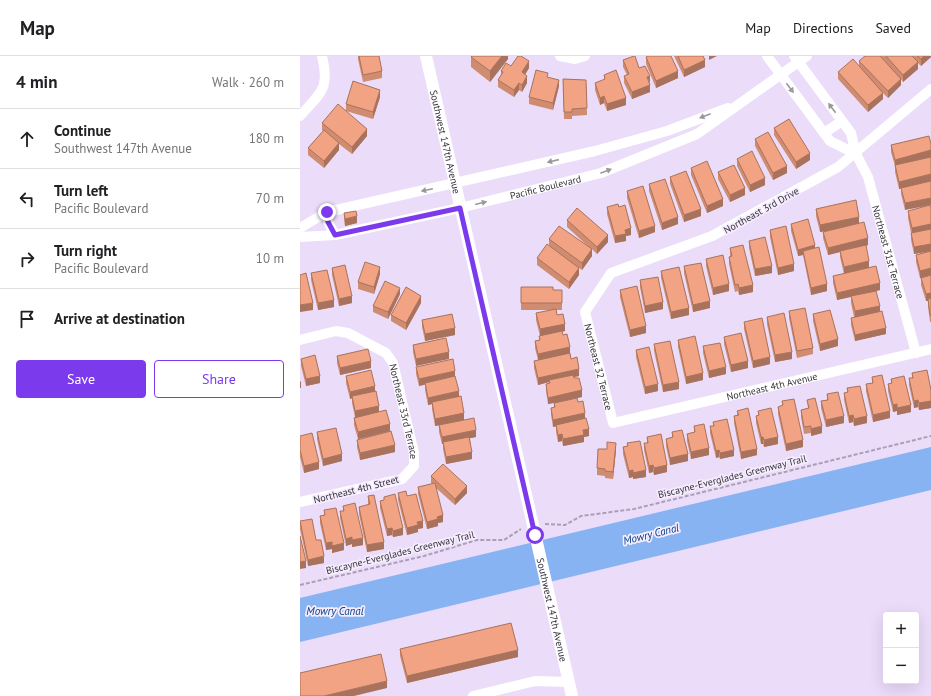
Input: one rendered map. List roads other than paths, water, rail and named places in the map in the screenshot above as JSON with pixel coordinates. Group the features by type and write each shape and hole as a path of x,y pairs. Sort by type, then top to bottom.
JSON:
{"street":[{"path":"300,116 324,88 326,71 322,56"},
{"name":"Southwest 147th Avenue","path":"426,56 572,696"},
{"path":"560,56 575,59 585,56"},
{"path":"767,56 830,141 856,154"},
{"name":"Pacific Boulevard","path":"300,236 335,235 460,208 601,173 697,134 741,102 781,76 796,59 807,56"},
{"name":"Northeast 31st Terrace","path":"796,59 851,133 856,154 868,177 916,352"},
{"name":"Northeast 3rd Drive","path":"585,312 611,273 712,236 838,167 856,154 931,89"},
{"name":"Pacific Boulevard","path":"300,228 327,212 595,151 666,131 741,102"},
{"path":"824,133 842,121"},
{"path":"327,212 328,222 335,235"},
{"name":"Northeast 32 Terrace","path":"585,312 612,423"},
{"name":"Northeast 33rd Terrace","path":"300,340 336,331 348,333 386,352 393,363 414,453 414,466 411,471"},
{"name":"Northeast 4th Avenue","path":"612,423 931,349"},
{"name":"Northeast 4th Street","path":"300,502 402,478 411,471"},
{"path":"473,696 535,681 569,682"}],"water":[{"name":"Mowry Canal","path":"931,447 931,490 300,642 300,598"}]}
